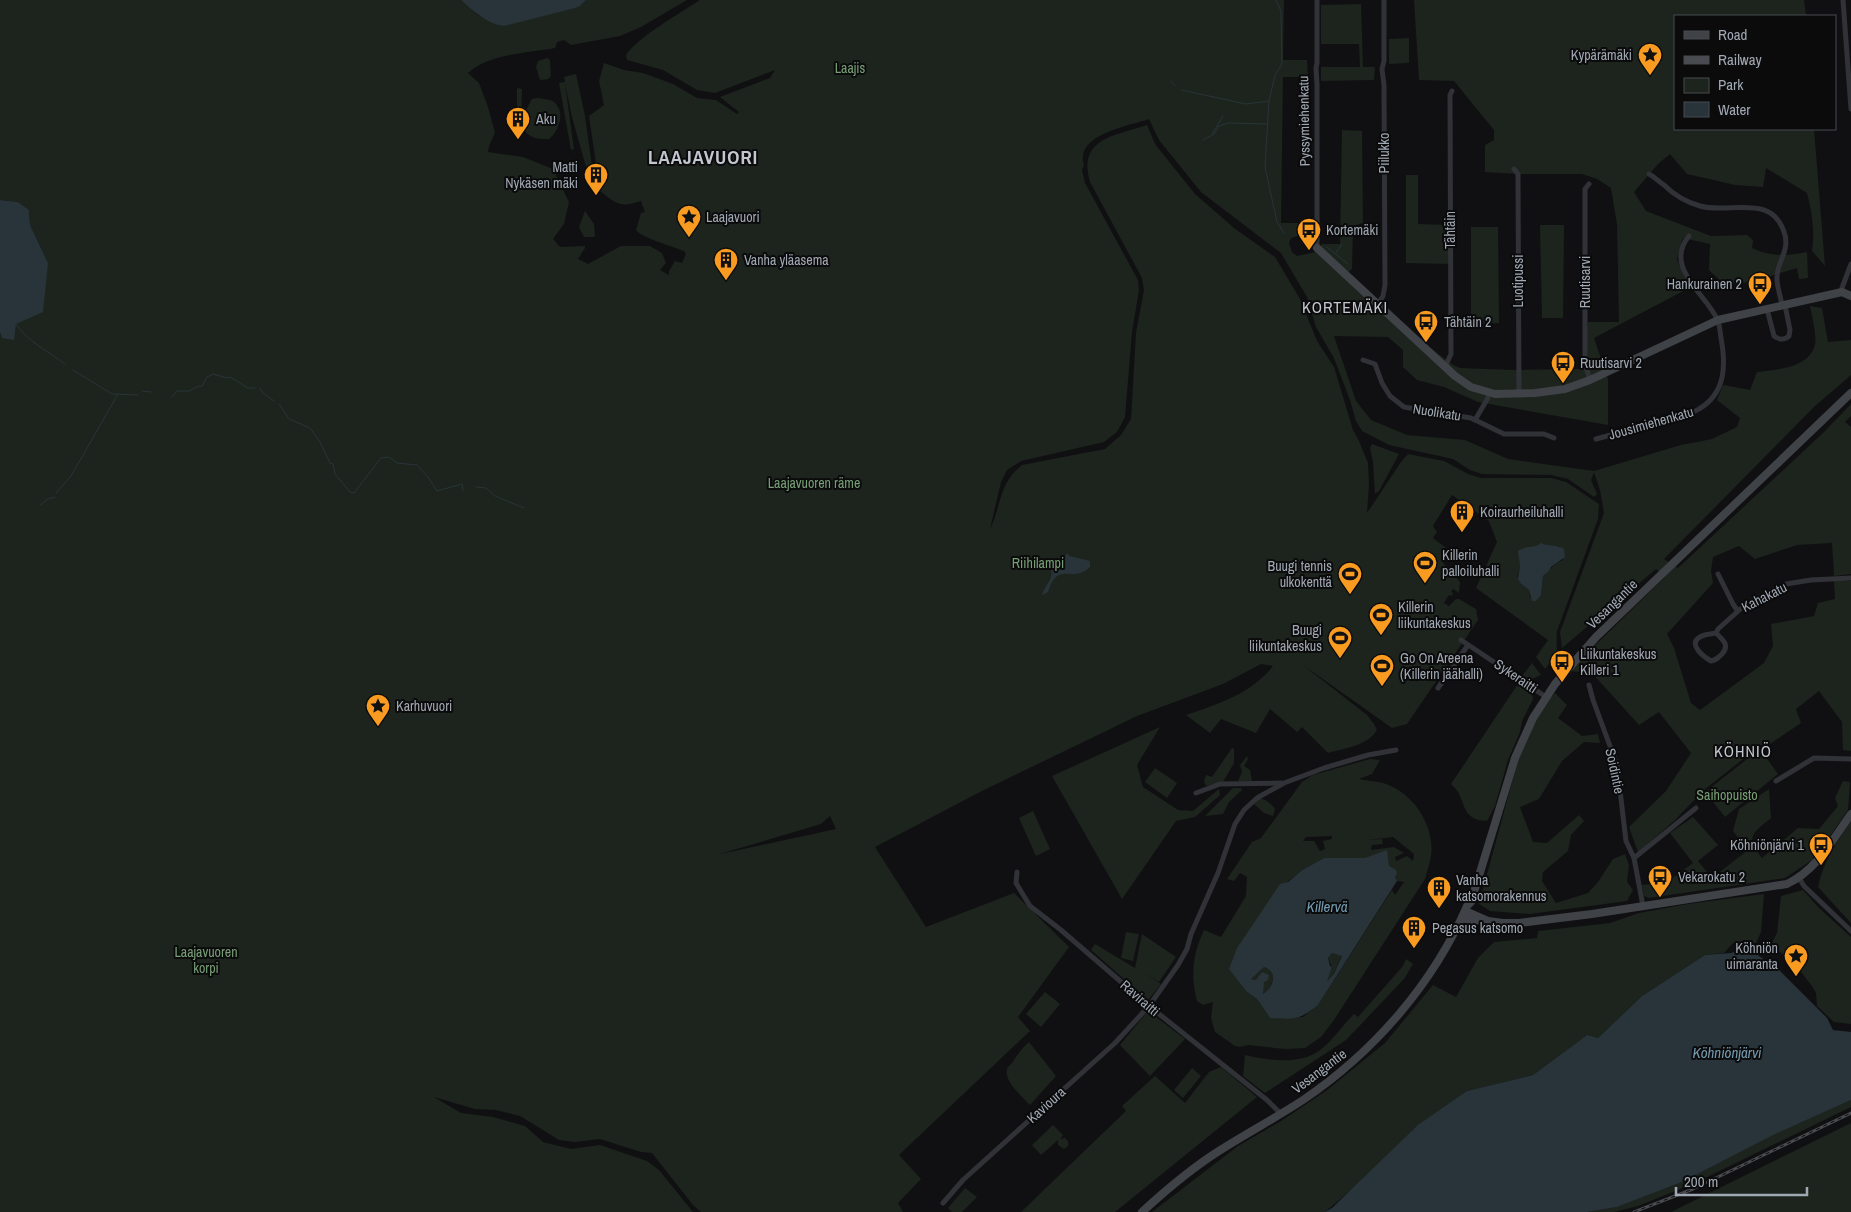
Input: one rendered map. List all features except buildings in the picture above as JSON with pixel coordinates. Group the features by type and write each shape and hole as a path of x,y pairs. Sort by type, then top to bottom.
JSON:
{"street":[{"name":"Pyssymiehenkatu","path":"1317,0 1317,245 1463,382 1478,390 1490,393 1519,394 1565,389 1590,380 1718,320 1842,292"},
{"name":"Piilukko","path":"1378,304 1383,296 1385,285 1384,92 1382,69 1384,61 1384,0"},
{"path":"1843,0 1849,49 1851,109"},
{"name":"Tähtäin","path":"1445,367 1452,354 1450,95 1452,91"},
{"name":"Luotipussi","path":"1514,169 1518,174 1519,394"},
{"path":"1649,174 1655,176 1678,197 1700,206 1714,209 1753,207 1763,209 1778,221 1785,237 1785,250 1777,276 1790,330 1789,336 1783,339 1778,339 1774,336 1767,309"},
{"name":"Ruutisarvi","path":"1589,184 1585,189 1585,364 1590,380"},
{"path":"1689,236 1685,240 1683,248 1683,269 1688,279 1718,320"},
{"path":"1851,264 1842,288 1842,292 1851,296"},
{"name":"Jousimiehenkatu","path":"1596,439 1684,416 1699,410 1710,400 1720,384 1725,364 1718,320"},
{"name":"Nuolikatu","path":"1363,360 1375,364 1382,383 1390,396 1404,407 1475,420 1504,434 1544,434 1554,438"},
{"name":"Nuolikatu","path":"1475,420 1490,393"},
{"name":"Vesangantie","path":"1142,1212 1175,1183 1219,1151 1320,1088 1384,1031 1419,989 1435,965 1465,911 1470,892 1474,889 1490,845 1515,758 1533,718 1546,696 1567,668 1596,637 1851,393"},
{"path":"1718,574 1737,610"},
{"name":"Kahakatu","path":"1716,633 1724,640 1726,647 1717,660 1711,661 1702,655 1696,640 1701,636 1716,633 1737,610 1746,604 1786,584 1811,580 1851,578"},
{"name":"Sykeraitti","path":"1461,640 1546,696"},
{"path":"1438,688 1468,645"},
{"name":"Soidintie","path":"1589,684 1592,700 1617,765 1626,841 1634,858 1643,906"},
{"path":"1196,793 1220,784 1284,783 1324,768 1368,755 1396,750"},
{"path":"1776,781 1814,758 1851,759"},
{"name":"Kavioura","path":"943,1203 963,1180 1120,1038 1149,1006 1178,965 1187,948 1191,934 1218,874 1235,824 1244,810 1257,798 1284,783"},
{"path":"1634,858 1696,808"},
{"path":"1465,911 1474,921 1482,919 1503,923 1519,923 1776,886 1799,878 1816,864 1851,814"},
{"name":"Raviraitti","path":"1017,872 1016,883 1030,906 1061,930 1149,1006 1260,1094 1280,1113"},
{"path":"1799,878 1806,888 1851,931"}],"green space":[{"path":"0,0 461,0 479,16 490,21 580,6 586,0 687,0 641,27 620,36 571,45 564,40 557,42 555,48 497,58 468,73 479,83 495,133 488,152 523,157 553,169 569,202 564,224 553,239 560,247 585,246 578,259 588,264 621,246 650,246 662,253 666,263 660,270 669,275 669,271 675,261 682,263 686,254 684,251 650,239 636,230 641,213 645,212 641,201 623,204 615,202 600,191 589,116 604,105 599,81 604,63 624,70 643,73 673,84 697,98 716,100 737,114 739,112 720,97 770,78 775,70 715,93 697,90 663,70 627,60 626,55 639,41 700,0 1284,0 1283,60 1307,60 1308,80 1300,80 1299,77 1283,77 1281,223 1315,223 1315,237 1298,236 1291,238 1289,243 1292,252 1297,256 1316,252 1322,244 1340,244 1342,130 1362,131 1363,223 1353,226 1352,269 1344,276 1388,316 1453,365 1460,368 1515,370 1581,369 1588,322 1619,322 1617,224 1611,188 1597,179 1582,174 1485,172 1485,145 1494,140 1494,130 1454,81 1419,80 1414,0 1804,0 1806,15 1674,15 1674,130 1814,130 1825,266 1812,251 1812,222 1807,193 1766,168 1763,187 1735,185 1687,174 1670,154 1659,163 1634,192 1646,211 1711,236 1747,235 1753,240 1752,248 1766,253 1786,255 1807,252 1808,278 1799,279 1797,268 1758,280 1726,286 1709,270 1710,244 1683,238 1677,259 1689,288 1594,338 1608,379 1608,425 1478,402 1444,387 1417,380 1403,367 1403,350 1388,337 1334,336 1356,401 1371,420 1407,435 1465,440 1508,459 1594,471 1681,445 1712,439 1737,427 1740,418 1717,400 1723,385 1750,390 1757,372 1791,366 1806,359 1815,345 1810,306 1822,308 1828,342 1851,340 1851,375 1814,407 1664,559 1678,568 1823,433 1851,404 1851,416 1845,422 1851,427 1851,574 1834,576 1832,543 1797,545 1755,559 1739,546 1713,557 1711,571 1713,583 1667,634 1674,648 1691,703 1700,710 1764,663 1773,646 1771,624 1814,616 1818,603 1835,599 1834,581 1851,581 1851,751 1843,750 1842,722 1819,691 1796,709 1801,723 1767,746 1761,745 1757,748 1704,790 1674,821 1638,852 1629,827 1666,791 1691,753 1659,712 1639,725 1592,673 1569,671 1665,577 1656,569 1562,648 1560,632 1604,513 1600,490 1594,472 1591,480 1597,494 1594,497 1568,479 1551,475 1482,474 1470,470 1453,459 1389,445 1362,431 1356,421 1334,358 1316,327 1307,297 1281,253 1201,192 1159,140 1149,119 1105,133 1087,146 1083,155 1084,165 1082,170 1085,183 1138,280 1139,290 1132,332 1125,417 1117,432 1104,442 1021,461 1007,470 1001,482 990,529 1004,487 1014,472 1022,465 1105,449 1121,435 1131,419 1136,333 1144,290 1142,278 1090,182 1087,167 1089,156 1102,141 1111,136 1147,125 1155,144 1195,194 1234,228 1275,257 1300,299 1317,341 1334,367 1353,430 1368,463 1367,513 1408,454 1444,461 1468,474 1481,478 1551,478 1566,482 1599,504 1598,519 1557,631 1556,654 1545,669 1536,657 1548,640 1476,588 1497,542 1489,521 1452,495 1433,526 1437,532 1433,538 1445,547 1443,563 1460,582 1459,593 1453,589 1451,592 1453,593 1452,596 1449,595 1444,603 1449,606 1456,599 1459,599 1476,609 1478,620 1407,724 1392,728 1303,665 1367,715 1377,730 1368,740 1355,746 1328,753 1302,727 1297,732 1270,709 1256,733 1221,719 1210,733 1186,715 1233,697 1255,684 1273,666 1261,664 1223,684 1137,716 982,791 875,847 926,927 1014,893 1069,947 1018,1017 1030,1031 899,1155 921,1179 898,1203 903,1212 701,1212 693,1205 652,1153 641,1152 600,1139 575,1142 559,1140 520,1116 496,1110 475,1109 434,1097 461,1113 493,1117 525,1126 543,1142 571,1149 600,1145 647,1161 659,1170 693,1212 0,1212 0,332 2,338 16,324 48,263 30,225 29,210 18,202 0,200","holes":["1547,546 1560,546 1563,560 1543,576 1541,595 1530,597 1529,590 1521,584 1517,576 1520,570 1520,559","830,816 836,829 720,854 821,824"]},
{"path":"1361,4 1363,67 1375,67 1374,80 1321,81 1321,67 1360,67 1359,44 1321,44 1321,5"},
{"path":"1409,38 1409,63 1389,64 1389,39"},
{"path":"547,58 550,60 551,76 548,79 540,80 536,67 538,61"},
{"path":"576,74 585,116 593,173 588,174 565,84 574,149 571,150 559,83 565,82 564,77"},
{"path":"517,88 522,89 521,125 517,125"},
{"path":"538,98 554,102 560,111 560,121 553,136 549,139 535,138 524,130 526,110 532,99"},
{"path":"1406,175 1418,175 1418,224 1449,225 1451,264 1406,263"},
{"path":"585,211 594,224 595,237 584,237 579,227"},
{"path":"1540,225 1564,225 1563,318 1542,318"},
{"path":"1471,227 1498,227 1499,323 1471,324"},
{"path":"1372,444 1399,454 1379,491 1375,494 1370,448"},
{"path":"1532,663 1541,675 1532,679 1522,676"},
{"path":"1520,681 1528,687 1526,690 1532,695 1533,699 1522,721 1520,732 1508,760 1495,806 1487,821 1478,820 1467,813 1460,796 1451,784"},
{"path":"1555,693 1567,705 1558,718 1582,736 1598,734 1600,743 1584,742 1562,761 1539,799 1520,807 1533,842 1547,843 1579,815 1584,821 1571,835 1568,851 1543,872 1542,881 1556,903 1588,893 1598,882 1613,859 1625,854 1629,865 1627,882 1633,890 1627,901 1530,914 1490,911 1479,904 1518,760 1538,716"},
{"path":"1160,727 1137,765 1143,787 1178,810 1193,811 1219,789 1220,795 1195,817 1176,821 1122,899 1052,776"},
{"path":"1232,748 1234,749 1234,763 1223,782 1206,786 1204,781 1206,775 1212,777"},
{"name":"Saihopuisto","path":"1760,749 1778,774 1725,817 1705,792"},
{"path":"1247,756 1248,759 1244,766 1250,770 1252,781 1238,781 1242,772 1240,765"},
{"path":"1370,759 1380,760 1372,774 1359,779 1383,783 1396,789 1414,803 1430,834 1431,859 1425,879 1334,1020 1321,1037 1305,1048 1285,1049 1248,1045 1235,1046 1215,1032 1211,1018 1213,1002 1203,1005 1197,1001 1193,974 1197,947 1204,930 1221,937 1246,896 1247,877 1240,873 1234,881 1227,879 1252,842 1261,838 1302,782 1313,775","holes":["1332,836 1332,839 1323,841 1325,849 1320,851 1314,841 1303,841 1306,837","1393,837 1414,854 1413,861 1407,856 1396,861 1395,857 1404,853 1394,847 1371,850 1372,845 1383,844 1382,839 1367,840","1324,858 1365,858 1395,877 1397,881 1404,882 1395,895 1392,890 1318,1005 1303,1017 1270,1018 1257,999 1247,992 1235,974 1287,882 1302,870"]},
{"path":"1155,768 1177,783 1167,798 1145,782"},
{"path":"1843,781 1850,782 1848,810 1830,836 1817,849 1812,860 1785,878 1649,898 1644,896 1642,885 1652,884 1659,888 1693,863 1670,833 1693,817 1718,845 1698,861 1712,878 1748,850 1733,831 1739,809 1769,789 1771,818 1755,832 1752,840 1756,851 1762,858 1798,828 1819,829 1838,806 1835,798"},
{"path":"1233,788 1241,788 1242,790 1229,802 1223,814 1205,816"},
{"path":"1259,798 1274,807 1273,816 1264,813 1254,804"},
{"path":"1033,811 1050,849 1036,856 1019,818"},
{"path":"1851,821 1851,923 1818,887 1827,861"},
{"path":"1803,890 1819,908 1851,937 1851,1024 1834,1022 1817,1006 1816,993 1791,959 1770,946 1777,933 1781,896"},
{"path":"1764,894 1761,932 1756,943 1733,943 1724,953 1705,955 1642,996 1598,1038 1587,1035 1533,1075 1467,1091 1325,1212 1152,1212 1238,1146 1281,1121 1326,1091 1385,1043 1433,985 1456,997 1478,958 1494,942 1537,938 1538,931 1610,923 1639,913 1688,904"},
{"path":"1126,932 1139,934 1133,961 1121,958"},
{"path":"1142,934 1176,957 1159,982 1145,973 1161,984 1148,1000 1091,950 1095,944 1135,968"},
{"path":"1332,953 1342,955 1334,974 1327,981 1332,967 1328,958"},
{"path":"1406,959 1413,964 1404,979 1346,1040 1265,1093 1243,1076 1245,1055 1287,1060 1307,1057 1317,1052 1329,1042 1354,1014 1358,1017 1403,966"},
{"path":"1264,967 1272,972 1273,980 1267,991 1263,994 1256,980 1250,979"},
{"path":"1045,992 1060,1004 1041,1027 1026,1014"},
{"path":"1148,1011 1185,1039 1150,1076 1120,1045"},
{"path":"1029,1042 1056,1076 1030,1105 1011,1084 1007,1074 1007,1069 1022,1048"},
{"path":"1221,1067 1257,1097 1115,1212 1021,1212 1126,1111 1122,1106 1155,1076 1185,1103 1209,1072"},
{"path":"1192,1068 1201,1076 1183,1098 1174,1090"},
{"path":"1851,1100 1851,1107 1695,1183 1638,1206 1614,1212 1587,1212 1617,1207 1682,1182 1774,1134"},
{"path":"1851,1123 1851,1212 1671,1212"},
{"path":"1053,1125 1063,1135 1060,1139 1065,1138 1068,1141 1068,1146 1064,1149 1058,1145 1058,1140 1041,1155 1032,1145"},
{"path":"965,1188 977,1197 962,1212 952,1212 948,1208"}],"water":[{"path":"461,0 586,0 575,8 504,26 486,20"},
{"path":"0,200 18,202 29,210 30,225 48,263 43,312 16,324 14,340 2,338 0,332"},
{"path":"1541,543 1562,547 1565,557 1551,567 1543,576 1541,595 1536,601 1532,601 1529,590 1518,579 1520,567 1518,551"},
{"name":"Riihilampi","path":"1067,553 1069,556 1090,561 1090,567 1078,574 1056,577 1048,592 1042,595 1051,577 1049,563 1063,560"},
{"name":"Killervä","path":"1387,850 1389,866 1396,870 1395,877 1397,881 1318,1005 1306,1014 1296,1018 1270,1018 1257,999 1247,992 1229,969 1237,948 1280,884 1288,882 1302,870 1324,858 1365,858","holes":["1332,953 1342,956 1334,974 1327,981 1332,967 1328,958","1264,967 1272,972 1273,980 1272,984 1263,994 1264,982 1268,980 1269,975 1262,972 1256,980 1251,979"]},
{"name":"Köhniönjärvi","path":"1743,949 1756,954 1777,968 1827,1018 1833,1030 1851,1032 1851,1100 1773,1135 1682,1182 1617,1207 1587,1212 1325,1212 1332,1208 1418,1125 1467,1091 1533,1075 1587,1035 1598,1038 1642,996 1705,955 1731,953"}],"waterway":[{"path":"1276,0 1281,11 1282,64 1275,75 1269,101 1265,167 1277,222 1284,233"},
{"path":"1171,81 1175,86"},
{"path":"1181,90 1246,104 1269,101"},
{"path":"1212,134 1223,116"},
{"path":"1203,140 1214,134 1219,126 1228,123 1267,124"},
{"path":"1336,253 1342,244"},
{"path":"1327,247 1348,264"},
{"path":"16,324 32,341 65,364"},
{"path":"73,370 112,394 138,395"},
{"path":"172,397 177,391 190,391 202,386 207,377 213,374 227,378 230,377 248,388 255,388"},
{"path":"260,388 263,393 274,401"},
{"path":"142,391 151,392"},
{"path":"56,493 71,476 118,394"},
{"path":"279,404 289,419 310,428 320,442 330,463 333,464 335,474 350,492 354,493 381,458 389,457 397,463 417,465 437,491 462,484 463,491"},
{"path":"476,487 486,488 495,496 524,508"},
{"path":"40,505 48,499 55,497"}],"railway":[{"path":"1634,1212 1693,1189 1851,1113"}],"place":[{"name":"Kypärämäki","path":"1650,76"},
{"name":"Aku","path":"518,140"},
{"name":"Matti Nykäsen mäki","path":"596,196"},
{"name":"Laajavuori","path":"689,238"},
{"name":"Kortemäki","path":"1309,251"},
{"name":"Vanha yläasema","path":"726,281"},
{"name":"Hankurainen 2","path":"1760,305"},
{"name":"Tähtäin 2","path":"1426,343"},
{"name":"Ruutisarvi 2","path":"1563,384"},
{"name":"Koiraurheiluhalli","path":"1462,533"},
{"name":"Killerin palloiluhalli","path":"1425,584"},
{"name":"Buugi tennis ulkokenttä","path":"1350,595"},
{"name":"Killerin liikuntakeskus","path":"1381,636"},
{"name":"Buugi liikuntakeskus","path":"1340,659"},
{"name":"Liikuntakeskus Killeri 1","path":"1562,683"},
{"name":"Go On Areena (Killerin jäähalli)","path":"1382,687"},
{"name":"Karhuvuori","path":"378,727"},
{"name":"Köhniönjärvi 1","path":"1821,866"},
{"name":"Vekarokatu 2","path":"1660,898"},
{"name":"Vanha katsomorakennus","path":"1439,909"},
{"name":"Pegasus katsomo","path":"1414,949"},
{"name":"Köhniön uimaranta","path":"1796,977"}],"district":[{"name":"LAAJAVUORI","path":"703,157"},
{"name":"KORTEMÄKI","path":"1345,307"},
{"name":"KÖHNIÖ","path":"1743,751"}],"park label":[{"name":"Laajis","path":"850,68"},
{"name":"Laajavuoren räme","path":"814,483"},
{"name":"Laajavuoren korpi","path":"206,960"}]}
